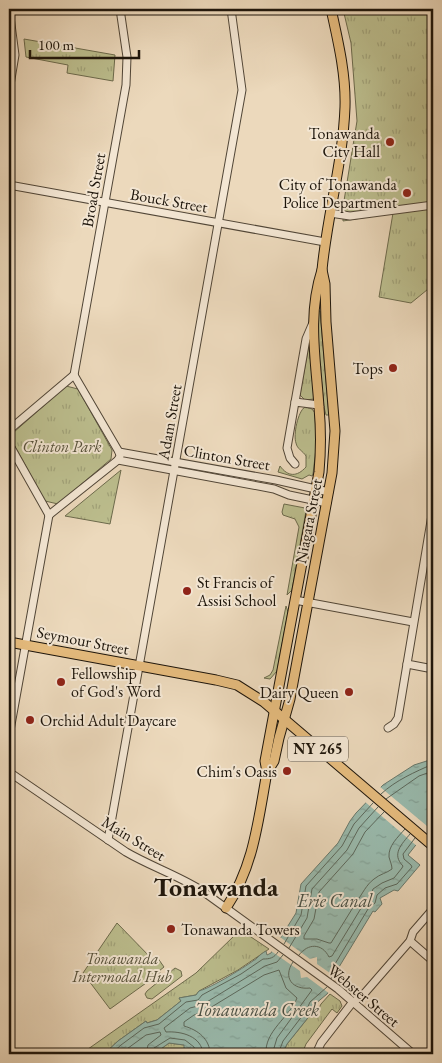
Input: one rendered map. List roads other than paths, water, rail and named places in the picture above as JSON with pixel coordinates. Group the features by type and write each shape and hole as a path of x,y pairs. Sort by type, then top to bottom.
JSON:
{"main road":[{"name":"Niagara Street","path":"267,772 265,761 320,454 319,405 312,324 344,130 345,105 340,48 331,9"},
{"name":"Niagara Street","path":"226,908 237,892 248,867 267,772 274,761 290,699 332,474 335,431 326,322 325,284 322,270"},
{"name":"Seymour Street","path":"9,642 232,683 249,692 274,711 433,846"}],"street":[{"path":"9,9 15,55 9,91"},
{"name":"Broad Street","path":"74,374 127,75 127,57 120,9"},
{"name":"Adam Street","path":"108,840 242,90 230,9"},
{"name":"Bouck Street","path":"9,185 325,242"},
{"path":"330,213 350,216 433,205"},
{"name":"Niagara Street","path":"296,464 290,458 287,448 306,339 312,324"},
{"path":"9,430 74,374 119,452 118,460 49,515"},
{"path":"294,402 319,405"},
{"path":"9,444 49,515 9,736"},
{"name":"Clinton Street","path":"119,452 276,480 329,492"},
{"name":"Clinton Street","path":"118,460 274,489 289,495 327,503"},
{"path":"388,728 398,718 433,509"},
{"path":"295,600 413,622"},
{"path":"407,664 433,669"},
{"name":"Main Street","path":"9,772 108,840 144,862 187,882 296,959"},
{"path":"316,1054 321,1044 352,1003 363,995 410,941 414,932 433,909"},
{"path":"410,941 433,961"},
{"name":"Webster Street","path":"296,959 338,990 413,1054"}],"water":[{"path":"433,759 433,828 430,827 408,855 420,865 398,891 394,890 380,898 382,904 375,912 373,911 336,972 338,980 327,994 314,1005 311,1014 287,1044 284,1050 286,1053 191,1054 190,1050 184,1048 184,1045 169,1043 154,1054 104,1054 118,1041 146,1021 147,1023 157,1020 181,1001 179,998 196,995 199,991 212,986 252,962 266,951 267,955 271,953 296,913 301,884 338,843 356,813 383,785 414,765"}],"place":[{"name":"Tonawanda City Hall","path":"390,142"},
{"name":"City of Tonawanda Police Department","path":"407,193"},
{"name":"Tops","path":"393,368"},
{"name":"St Francis of Assisi School","path":"187,591"},
{"name":"Fellowship of God's Word","path":"61,682"},
{"name":"Dairy Queen","path":"349,692"},
{"name":"Orchid Adult Daycare","path":"30,720"},
{"name":"Chim's Oasis","path":"287,771"},
{"name":"Tonawanda Towers","path":"171,929"}],"district":[{"name":"Tonawanda","path":"216,887"}],"park label":[{"name":"Clinton Park","path":"62,446"},
{"name":"Tonawanda Intermodal Hub","path":"122,967"}],"water label":[{"name":"Erie Canal","path":"335,901"},
{"name":"Tonawanda Creek","path":"257,1010"}]}
